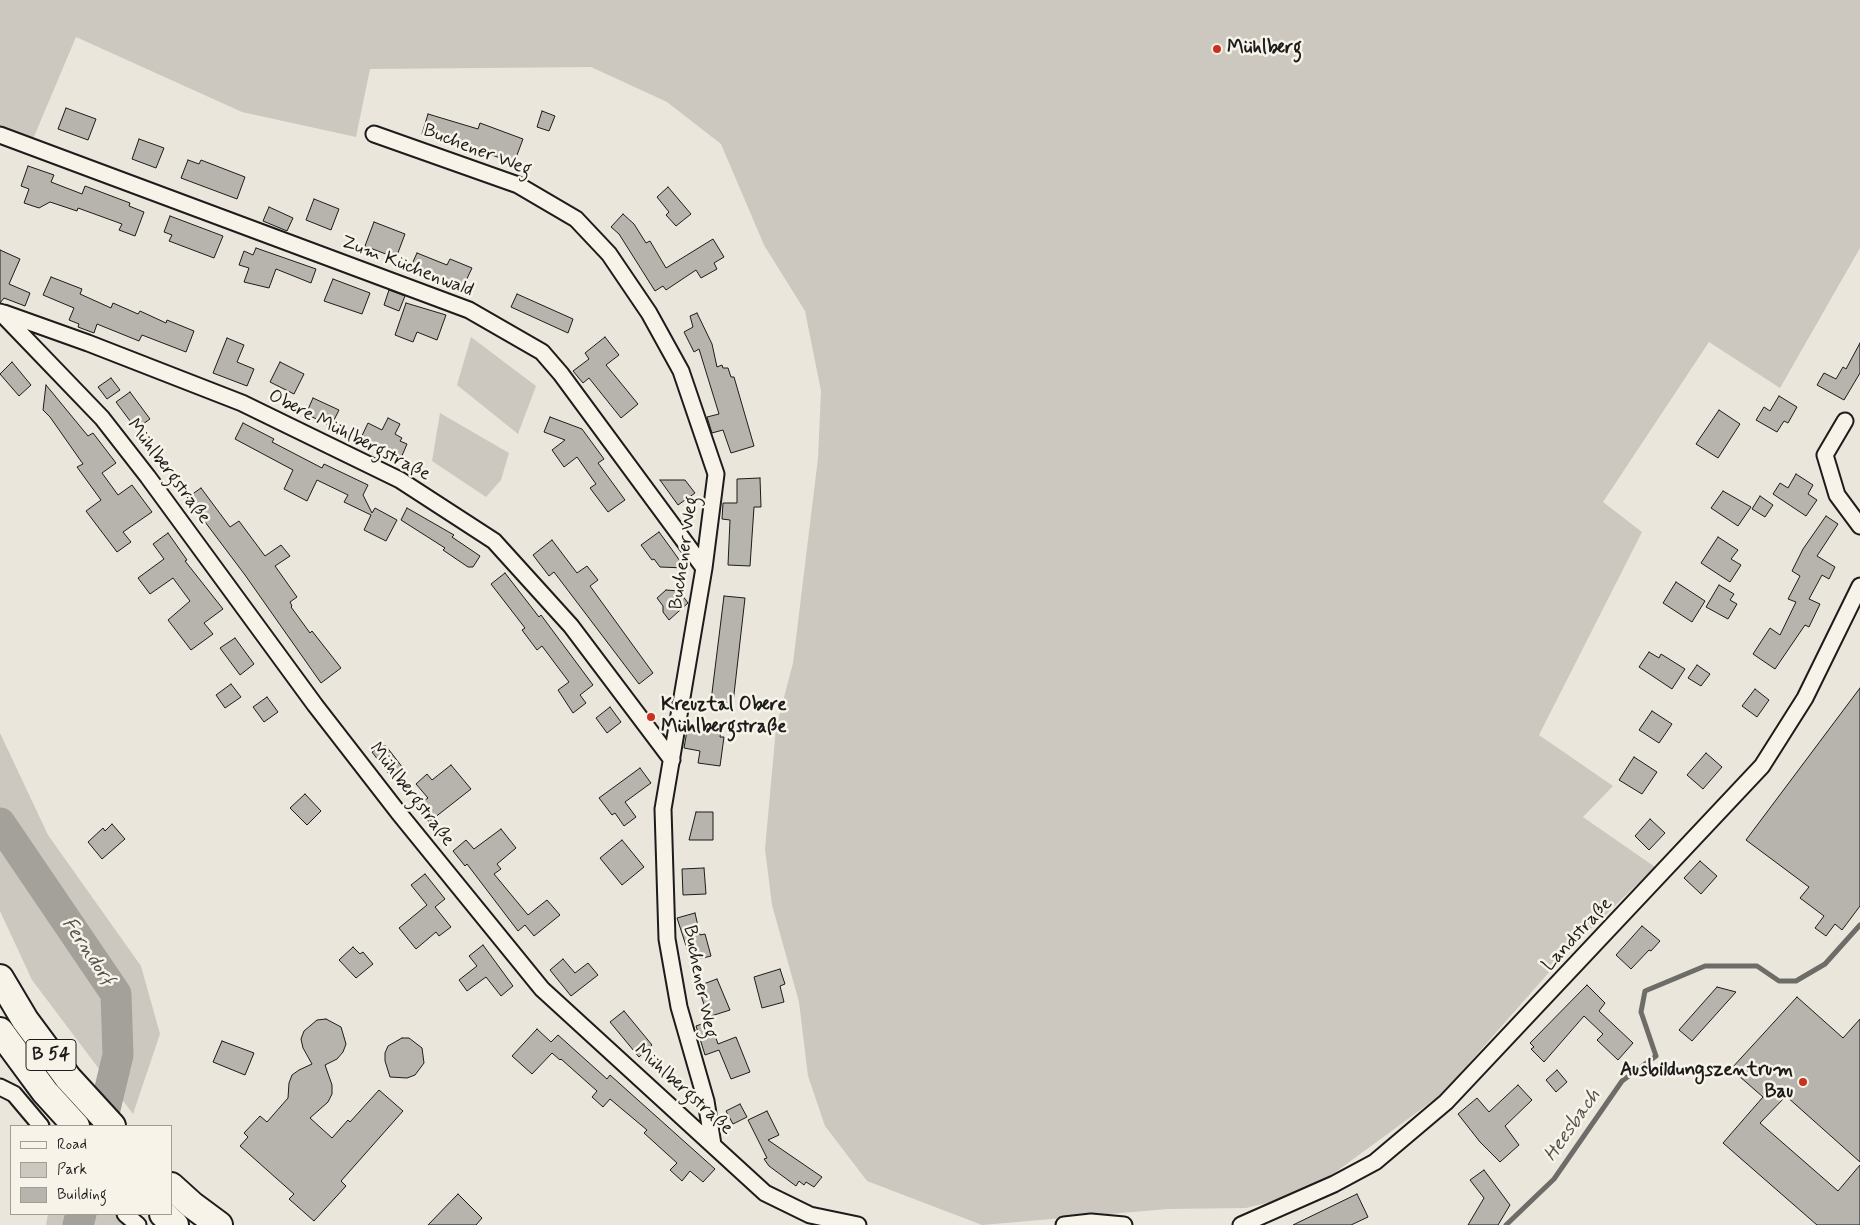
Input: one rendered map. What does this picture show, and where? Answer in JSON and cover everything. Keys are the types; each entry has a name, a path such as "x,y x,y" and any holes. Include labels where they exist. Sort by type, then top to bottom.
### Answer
{"highway":[{"name":"B 54","path":"0,978 24,1020 57,1064 111,1125"},
{"name":"B 54","path":"0,1031 45,1092 75,1125"},
{"path":"172,1187 219,1225"},
{"path":"164,1215 175,1225"}],"street":[{"name":"Buchener Weg","path":"374,134 518,185 576,219 609,254 649,313 681,371 716,474 704,568 663,809 667,938 679,1007 706,1101 713,1145"},
{"name":"Zum Küchenwald","path":"0,136 469,310 542,352 561,374 704,568"},
{"name":"Obere Mühlbergstraße","path":"0,312 88,343 242,403 400,480 494,541 571,626 672,760"},
{"name":"Mühlbergstraße","path":"0,312 102,418 148,477 315,705 398,812 542,989 765,1193 810,1215 858,1225"},
{"path":"1845,420 1826,455 1837,495 1860,526"},
{"name":"Landstraße","path":"1241,1225 1334,1184 1375,1162 1446,1102 1762,766 1805,698 1860,586"},
{"path":"0,1087 14,1094 40,1125"},
{"path":"126,1215 138,1225"},
{"path":"1064,1225 1091,1222 1124,1225"}],"green space":[{"path":"0,0 1860,0 1860,248 1780,388 1709,342 1603,502 1642,532 1539,735 1613,786 1583,817 1655,867 1566,953 1442,1094 1307,1193 1246,1208 1168,1209 982,1225 867,1181 825,1126 808,1076 799,1002 772,905 765,849 776,728 793,663 818,458 821,391 805,311 764,245 721,144 667,102 591,67 370,69 356,137 242,112 76,37 33,139 0,126"},
{"path":"471,337 536,386 518,434 457,385"},
{"path":"440,413 509,453 501,480 486,497 432,461"},
{"path":"0,733 48,835 141,966 160,1034 133,1114 32,980 0,911"},
{"path":"48,1215 117,1215 132,1225 46,1225"}],"building":[{"path":"66,108 96,119 88,140 58,129"},
{"path":"542,111 555,116 549,131 537,127"},
{"path":"428,114 478,129 480,123 523,139 514,163 478,150 477,154 462,150 463,146 422,134"},
{"path":"139,139 164,148 156,168 132,159"},
{"path":"188,160 199,164 201,160 245,177 237,199 181,178"},
{"path":"28,166 54,175 51,182 82,194 85,186 130,203 129,206 144,212 135,236 119,230 122,224 78,208 77,211 50,202 39,208 24,203 29,189 21,186"},
{"path":"668,187 691,214 676,226 666,215 669,212 657,197"},
{"path":"314,199 339,209 331,230 306,220"},
{"path":"269,207 293,218 287,231 263,221"},
{"path":"623,214 634,224 646,243 650,241 666,268 713,239 724,257 714,263 717,269 701,278 696,270 666,290 663,286 655,291 619,234 611,227"},
{"path":"170,216 223,236 214,258 169,241 172,235 164,232"},
{"path":"374,222 405,234 396,258 365,246"},
{"path":"256,248 316,269 311,283 276,269 269,288 244,282 249,268 239,265 244,251 253,255"},
{"path":"0,250 20,259 9,284 30,293 25,306 4,298 0,303"},
{"path":"417,253 447,265 450,259 472,268 463,287 412,264"},
{"path":"51,277 82,289 80,294 111,308 113,303 138,314 140,311 166,323 167,320 194,331 186,352 142,335 139,341 97,324 94,333 78,327 79,324 69,320 74,308 43,295"},
{"path":"333,279 370,293 362,314 324,301"},
{"path":"389,290 405,296 399,311 384,305"},
{"path":"517,294 573,319 568,333 511,307"},
{"path":"406,303 446,315 437,340 417,332 413,342 395,335"},
{"path":"697,313 712,344 717,367 722,365 723,368 728,368 731,377 734,377 754,446 731,453 723,430 712,433 707,417 719,414 699,349 694,352 684,332 693,327 690,316"},
{"path":"605,337 619,355 606,365 638,404 621,418 589,378 583,383 573,371 589,359 585,353"},
{"path":"227,338 244,345 237,362 254,369 247,386 213,373"},
{"path":"1860,343 1860,373 1844,400 1817,385 1824,373 1836,379 1843,367 1846,369"},
{"path":"12,362 31,385 19,396 0,374"},
{"path":"280,362 304,374 294,394 270,382"},
{"path":"111,378 120,390 107,399 98,387"},
{"path":"46,385 88,436 93,433 116,463 102,473 118,495 132,485 152,512 123,532 131,542 117,552 86,511 101,500 77,467 83,464 43,410"},
{"path":"130,392 150,419 136,429 116,402"},
{"path":"1779,396 1797,407 1788,423 1784,421 1777,432 1756,420 1764,407 1770,411"},
{"path":"313,398 339,410 331,426 306,414"},
{"path":"1719,410 1740,424 1718,458 1696,444"},
{"path":"550,417 582,429 604,459 598,463 625,500 608,512 590,488 596,484 577,457 564,467 552,450 565,440 544,432"},
{"path":"388,418 400,424 395,434 402,438 400,441 407,444 401,458 360,440 368,423 382,430"},
{"path":"243,423 274,439 272,442 322,468 324,464 368,485 363,495 372,513 375,508 397,520 386,541 364,530 371,515 344,502 348,495 317,480 307,501 284,489 293,470 235,439"},
{"path":"1796,474 1813,485 1808,494 1817,500 1806,516 1773,494 1780,483 1788,488"},
{"path":"760,478 761,507 754,507 750,566 728,565 730,520 722,519 723,503 737,503 737,479"},
{"path":"660,480 685,480 695,493 678,505"},
{"path":"201,488 230,527 239,521 265,556 281,545 290,556 275,566 297,597 290,602 291,607 310,633 312,631 341,668 321,683 245,575 187,498"},
{"path":"1723,491 1751,507 1738,526 1711,508"},
{"path":"1760,496 1773,505 1765,517 1752,509"},
{"path":"407,508 454,535 452,537 480,556 473,567 468,567 443,550 445,548 401,520"},
{"path":"1826,516 1838,524 1817,556 1835,567 1829,579 1822,575 1809,599 1820,604 1809,627 1805,625 1775,669 1753,654 1770,628 1780,635 1796,602 1788,599 1800,576 1792,571 1803,549"},
{"path":"659,532 685,568 660,567 641,545"},
{"path":"168,533 187,560 185,561 223,609 204,623 213,634 191,650 168,620 190,601 173,578 150,594 138,578 164,559 153,544"},
{"path":"1718,537 1738,550 1731,559 1741,565 1730,582 1701,563"},
{"path":"552,540 577,573 587,566 598,580 590,586 653,673 639,684 554,572 549,576 533,555"},
{"path":"505,573 539,617 541,615 593,685 580,695 586,703 573,713 558,690 569,682 542,646 537,650 522,630 525,628 491,584"},
{"path":"1676,582 1705,601 1692,622 1663,603"},
{"path":"1719,585 1734,594 1730,600 1737,604 1728,619 1706,607"},
{"path":"666,590 679,591 688,603 669,620 657,598"},
{"path":"724,596 745,598 733,703 711,701"},
{"path":"235,638 254,664 240,675 220,648"},
{"path":"1649,652 1659,658 1661,654 1685,669 1672,689 1639,667"},
{"path":"1697,665 1710,674 1701,686 1688,678"},
{"path":"231,684 241,697 225,708 216,695"},
{"path":"1860,688 1860,906 1842,930 1835,924 1826,936 1815,928 1824,916 1800,898 1809,887 1746,840"},
{"path":"1755,689 1769,700 1757,717 1742,706"},
{"path":"267,697 278,712 264,722 253,707"},
{"path":"610,707 621,722 607,733 596,718"},
{"path":"1652,711 1672,724 1659,743 1639,730"},
{"path":"688,725 721,730 720,737 724,737 720,766 698,763 700,751 684,748"},
{"path":"381,746 386,746 403,768 391,777 372,752"},
{"path":"1706,753 1722,767 1703,789 1687,775"},
{"path":"1634,757 1657,772 1642,794 1619,780"},
{"path":"451,765 471,789 429,822 416,806 428,798 416,784 427,774 432,780"},
{"path":"640,768 651,783 625,802 636,817 624,826 615,813 612,815 599,798"},
{"path":"305,794 321,811 307,825 290,808"},
{"path":"696,812 713,812 713,840 689,840"},
{"path":"1650,819 1665,833 1649,850 1635,836"},
{"path":"112,824 125,839 102,859 88,842 103,828 105,831"},
{"path":"501,829 516,848 497,864 501,869 494,874 528,915 547,900 560,915 534,936 525,925 518,931 467,864 465,866 453,851 466,840 474,849"},
{"path":"622,840 644,867 622,885 600,858"},
{"path":"1700,861 1717,876 1701,894 1684,878"},
{"path":"704,868 706,894 683,895 682,869"},
{"path":"425,874 445,899 435,907 451,927 439,936 436,932 416,949 399,928 427,905 411,885"},
{"path":"695,913 700,935 705,934 711,956 691,961 677,918"},
{"path":"1642,926 1660,941 1631,969 1616,955"},
{"path":"483,945 513,986 501,996 486,977 467,991 459,980 477,966 469,956"},
{"path":"353,947 360,954 363,952 373,964 356,978 339,960"},
{"path":"563,959 575,973 588,963 598,975 571,996 550,970"},
{"path":"780,969 785,984 780,986 784,1002 762,1008 754,977"},
{"path":"717,979 730,1010 708,1017 698,986"},
{"path":"1587,985 1605,1003 1599,1011 1633,1043 1618,1060 1597,1040 1603,1034 1584,1016 1544,1062 1531,1049 1534,1047 1530,1043"},
{"path":"1717,987 1736,992 1692,1041 1679,1030"},
{"name":"Ausbildungszentrum Bau","path":"1797,997 1843,1038 1860,1019 1860,1162 1786,1096 1760,1123 1838,1191 1860,1165 1860,1225 1817,1225 1723,1143 1763,1097 1731,1069"},
{"path":"624,1011 652,1045 639,1057 610,1022"},
{"path":"326,1019 341,1027 346,1044 343,1052 337,1059 325,1065 332,1085 332,1094 328,1102 310,1118 332,1138 348,1120 350,1122 379,1090 403,1111 341,1181 346,1186 314,1221 289,1199 294,1194 240,1146 248,1137 244,1133 260,1116 267,1122 288,1098 289,1083 292,1075 312,1064 303,1048 301,1039 304,1031 317,1020"},
{"path":"710,1021 718,1044 736,1037 750,1072 731,1079 719,1050 705,1055 696,1026"},
{"path":"537,1029 551,1042 558,1035 607,1079 610,1075 715,1169 703,1182 690,1171 682,1181 670,1170 677,1163 644,1133 647,1130 610,1099 603,1107 592,1097 597,1091 552,1053 532,1074 512,1056"},
{"path":"402,1038 409,1038 422,1048 424,1063 415,1075 407,1078 390,1077 385,1061 385,1053 388,1046"},
{"path":"222,1041 254,1053 245,1075 213,1062"},
{"path":"1557,1070 1567,1082 1556,1092 1546,1080"},
{"path":"1518,1085 1532,1100 1505,1126 1519,1145 1500,1162 1480,1142 1458,1114 1477,1098 1489,1112"},
{"path":"740,1104 747,1117 733,1124 726,1111"},
{"path":"767,1111 779,1135 768,1140 822,1177 814,1187 806,1182 804,1185 799,1181 796,1186 769,1166 764,1159 767,1158 748,1120"},
{"path":"1484,1170 1510,1205 1498,1225 1468,1225 1484,1198 1470,1180"},
{"path":"458,1194 482,1218 476,1225 428,1225"},
{"path":"1357,1194 1368,1217 1351,1225 1293,1225"}],"waterway":[{"name":"Ferndorf","path":"0,823 116,994 118,1055 101,1125"},
{"name":"Heesbach","path":"1506,1225 1554,1179 1622,1081 1656,1056 1641,1012 1645,991 1705,966 1757,966 1779,981 1796,981 1825,964 1860,925"},
{"name":"Ferndorf","path":"78,1225 81,1215"}],"place":[{"name":"Mühlberg","path":"1217,49"},
{"name":"Kreuztal Obere Mühlbergstraße","path":"651,717"},
{"name":"Ausbildungszentrum Bau","path":"1803,1082"}]}
